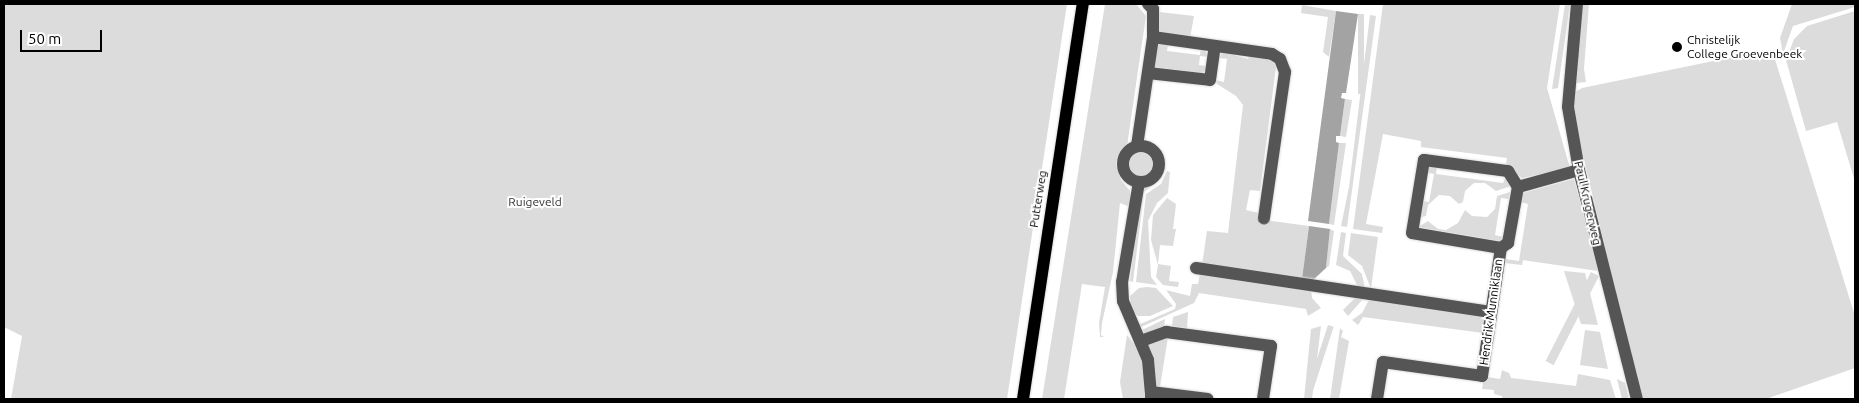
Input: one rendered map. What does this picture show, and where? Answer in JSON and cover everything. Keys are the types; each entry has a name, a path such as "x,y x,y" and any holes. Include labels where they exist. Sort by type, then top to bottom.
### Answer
{"main road":[{"name":"Putterweg","path":"1023,399 1083,4"}],"street":[{"path":"1136,146 1153,37 1153,9 1148,4"},
{"name":"Paul Krugerweg","path":"1577,4 1568,106 1579,170 1637,399"},
{"path":"1153,37 1272,54 1280,59 1285,72 1264,218"},
{"path":"1148,73 1210,80 1215,46"},
{"path":"1136,146 1149,147 1158,159 1157,172 1152,178 1139,182 1128,176 1122,164 1128,150 1136,146"},
{"name":"Hendrik Munniklaan","path":"1424,160 1508,171 1518,187 1508,243 1501,248 1412,233 1424,160"},
{"path":"1518,187 1579,170"},
{"path":"1139,182 1122,282 1127,316 1141,341 1148,360 1151,396 1208,399"},
{"name":"Hendrik Munniklaan","path":"1378,399 1382,362 1482,376 1501,248"},
{"path":"1196,268 1491,312"},
{"path":"1141,341 1166,332 1271,346 1264,399"}],"green space":[{"name":"Ruigeveld","path":"4,4 1067,4 1007,399 11,399 22,336 4,327"},
{"path":"1105,4 1136,4 1146,16 1127,146 1118,155 1116,164 1121,180 1130,191 1130,207 1120,203 1113,272 1102,323 1101,335 1104,337 1100,337 1099,323 1105,287 1082,284 1064,399 1042,399"},
{"path":"1383,4 1560,4 1547,88 1570,168 1522,178 1506,165 1507,158 1421,147 1421,141 1383,134 1366,224 1383,227 1382,233 1353,229"},
{"path":"1565,4 1570,4 1558,88 1552,89"},
{"path":"1583,4 1589,4 1584,69 1586,82 1576,83 1574,79"},
{"path":"1792,4 1855,4 1855,7 1793,26 1783,54 1780,38"},
{"path":"1302,5 1336,11 1329,57 1323,52 1328,17 1301,13"},
{"path":"1855,11 1855,182 1837,122 1806,131 1786,60 1794,39 1807,26"},
{"path":"1159,12 1194,16 1190,38 1160,33 1157,28"},
{"path":"1358,14 1364,14 1364,94 1358,94"},
{"path":"1370,15 1376,16 1347,227 1341,226 1349,187"},
{"path":"1158,43 1168,44 1167,51 1200,55 1201,47 1205,50 1208,57 1200,56 1199,65 1207,66 1206,70 1202,73 1154,67"},
{"path":"1767,50 1773,53 1855,316 1855,368 1766,399 1641,399 1577,130 1572,94 1582,88"},
{"path":"1223,52 1248,59 1250,54 1272,60 1276,67 1260,191 1250,190 1246,210 1259,213 1258,219 1309,226 1302,279 1202,265 1207,231 1228,233 1243,105 1236,96 1217,84 1216,80 1224,82 1227,59 1219,58"},
{"path":"1345,99 1352,100 1346,137 1340,136"},
{"path":"1339,143 1346,143 1334,225 1329,224"},
{"path":"1141,152 1149,156 1153,164 1149,172 1141,176 1133,172 1129,164 1133,156"},
{"path":"1437,166 1436,174 1503,183 1506,176 1511,186 1496,191 1485,183 1474,183 1465,191 1463,202 1459,204 1450,196 1439,195 1428,205 1426,216 1418,218 1422,201 1429,202 1434,174 1424,172 1428,167"},
{"path":"1167,171 1170,172 1168,193 1157,203 1148,221 1151,277 1157,285 1136,282 1146,194 1161,184"},
{"path":"1160,172 1163,172 1161,179 1144,192 1133,282 1130,281 1141,189"},
{"path":"1574,179 1598,271 1523,260 1522,265 1504,263 1505,259 1519,261 1528,204 1520,202 1523,193"},
{"path":"1510,192 1509,199 1501,198 1495,235 1504,237 1500,241 1418,227 1428,221 1438,229 1446,230 1458,223 1465,210 1472,216 1487,217 1495,209 1497,196"},
{"path":"1167,198 1176,204 1173,229 1176,229 1173,246 1160,245 1158,264 1171,266 1169,281 1179,282 1178,287 1163,285 1156,277 1158,265 1151,240 1153,215"},
{"path":"1330,229 1334,231 1329,266 1326,268"},
{"path":"1341,232 1346,233 1343,256 1362,274 1365,289 1358,287 1350,271 1336,265"},
{"path":"1351,233 1378,237 1371,289 1362,266 1348,255"},
{"path":"1564,271 1585,273 1598,325 1581,324"},
{"path":"1591,272 1599,276 1554,365 1546,361"},
{"path":"1200,273 1311,289 1312,298 1321,308 1308,316 1306,309 1199,293 1194,303 1139,328 1138,325 1175,309 1176,304 1166,290 1190,296 1192,284 1198,284"},
{"path":"1139,288 1156,288 1173,306 1150,316 1138,316 1131,309 1130,296"},
{"path":"1357,296 1364,298 1348,316 1343,310"},
{"path":"1370,298 1486,316 1483,333 1363,317 1358,325 1352,320 1362,313"},
{"path":"1188,312 1187,328 1172,326 1173,317"},
{"path":"1165,319 1164,327 1147,335 1142,330"},
{"path":"1328,325 1334,327 1311,398 1305,396"},
{"path":"1321,326 1312,399 1304,399 1311,329"},
{"path":"1491,327 1488,377 1500,379 1502,370 1509,373 1511,378 1576,386 1578,374 1610,380 1616,399 1502,399 1502,396 1494,394 1494,390 1482,389"},
{"path":"1340,328 1343,331 1341,337 1349,341 1339,399 1330,399"},
{"path":"1585,330 1600,332 1608,369 1580,365"},
{"path":"1127,335 1143,355 1145,399 1123,399 1120,382"},
{"path":"1168,337 1160,387 1154,386 1147,344"},
{"path":"1617,379 1625,383 1629,399 1622,399"}],"shaded area":[{"path":"1336,11 1358,14 1346,93 1342,93 1341,98 1345,99 1340,136 1336,136 1336,142 1339,143 1329,224 1308,221"},
{"path":"1309,226 1330,229 1326,268 1313,280 1302,279"}],"place":[{"name":"Christelijk College Groevenbeek","path":"1677,47"}]}
